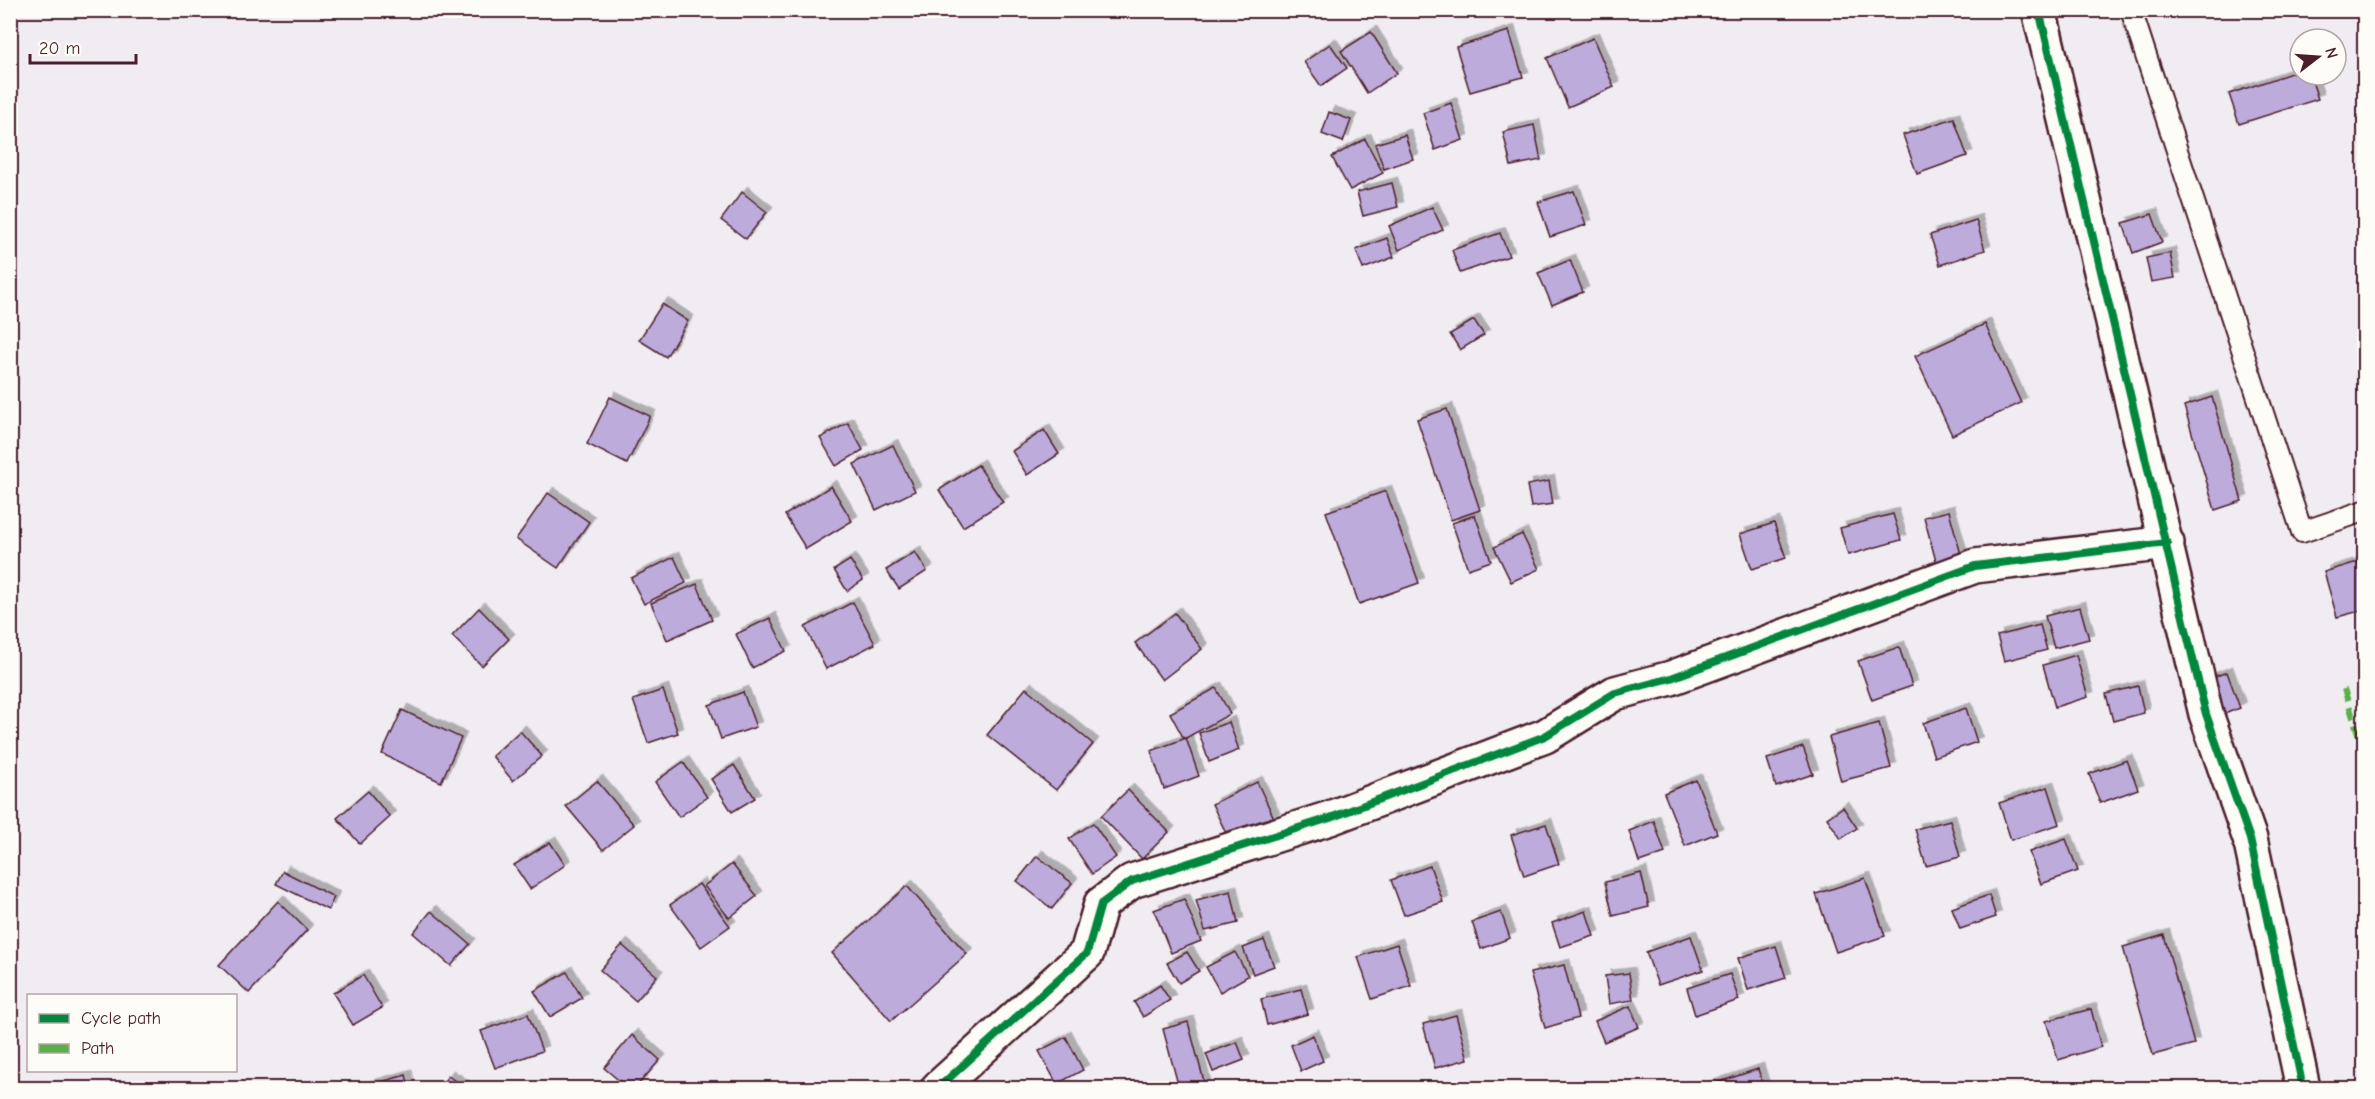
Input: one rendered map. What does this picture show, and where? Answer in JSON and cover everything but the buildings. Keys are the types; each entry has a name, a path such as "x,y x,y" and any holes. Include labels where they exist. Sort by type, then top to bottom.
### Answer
{"street":[{"path":"2039,10 2206,714 2250,839 2303,1089"},
{"path":"938,1089 1087,954 1101,904 1132,882 1330,818 1545,736 1615,693 1671,678 1975,566 2167,543"}],"lane":[{"path":"2131,10 2302,532 2364,511"}],"marked path":[{"path":"2344,689 2364,752"}],"cycle path":[{"path":"2039,10 2206,714 2250,839 2303,1088"},
{"path":"938,1088 1087,953 1101,904 1132,881 1330,818 1545,736 1615,693 1671,678 1975,566 2167,543"}]}
